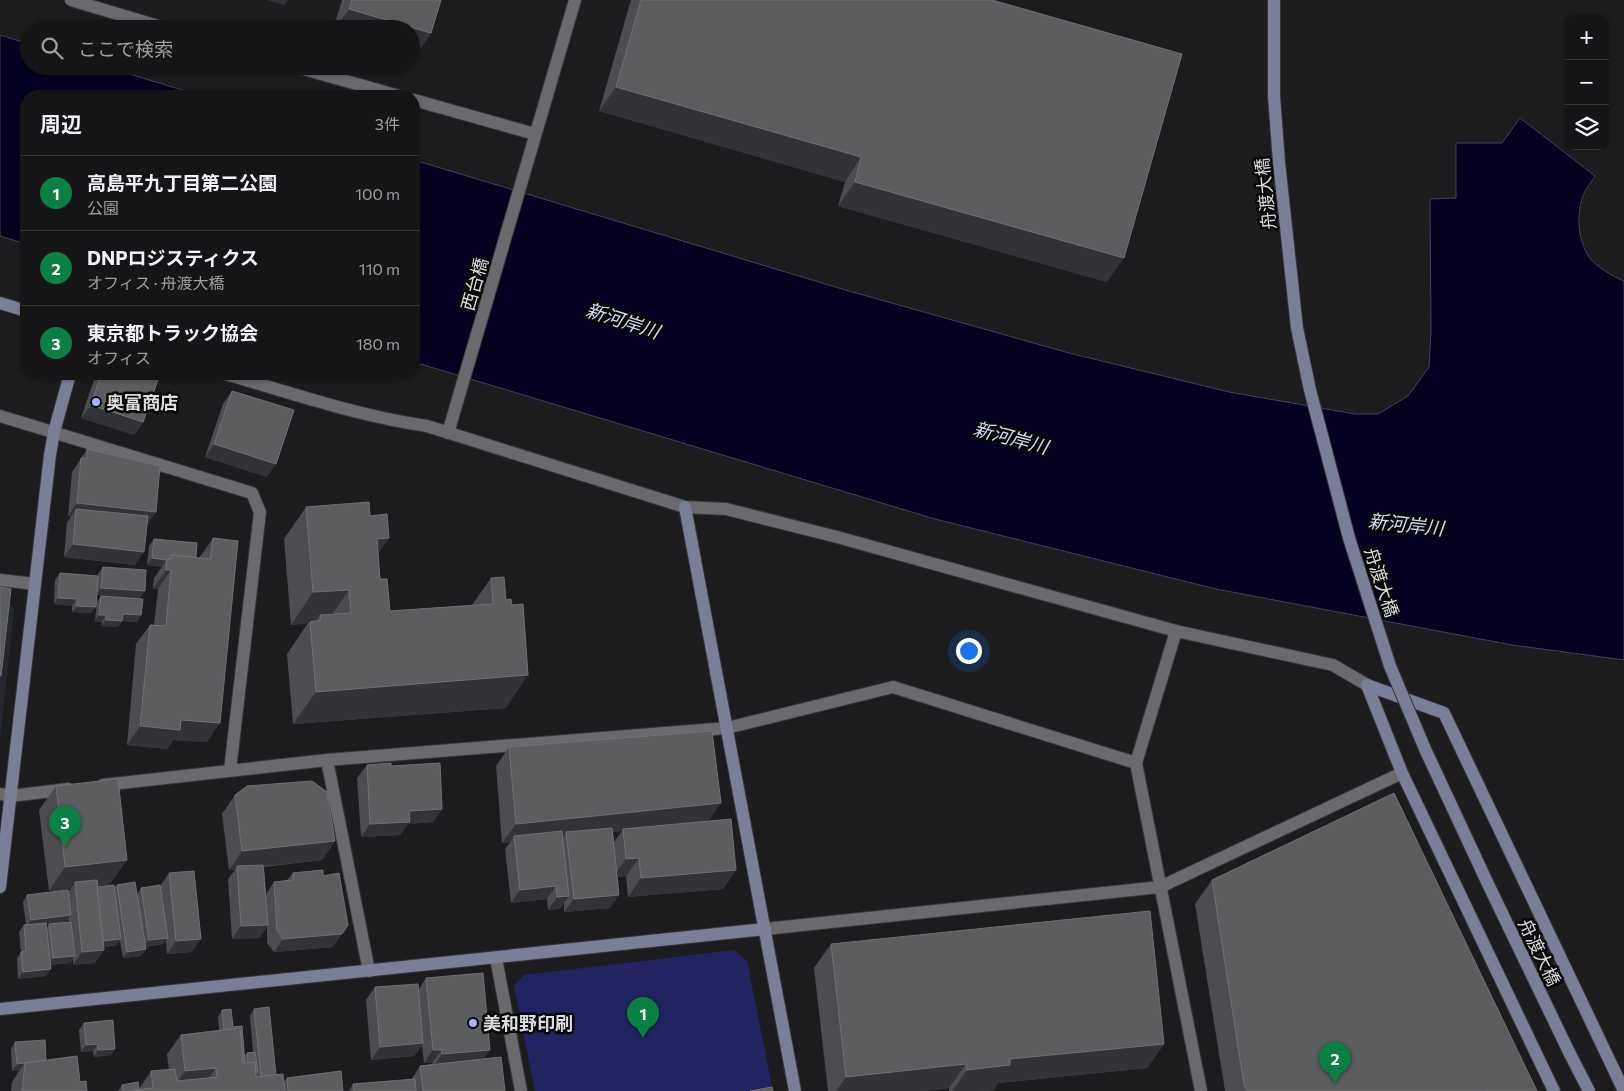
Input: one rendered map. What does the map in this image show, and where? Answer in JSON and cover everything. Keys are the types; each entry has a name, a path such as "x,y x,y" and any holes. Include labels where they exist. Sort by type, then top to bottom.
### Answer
{"main road":[{"name":"舟渡大橋","path":"1274,0 1274,105 1297,328 1310,390 1349,538 1390,666 1425,749 1488,884 1589,1091"},
{"path":"0,303 20,309"},
{"path":"0,887 5,795 35,584 54,432 68,380"},
{"path":"685,507 795,1091"},
{"path":"1367,685 1402,773 1554,1091"},
{"path":"1367,685 1444,713 1624,1091"},
{"path":"0,1010 765,929"}],"street":[{"path":"71,0 138,20"},
{"name":"西台橋","path":"448,433 574,0"},
{"path":"325,75 379,90"},
{"path":"420,102 534,140"},
{"path":"246,380 315,401 390,420 427,426 685,507 726,509 828,535 1176,631 1333,665 1367,685"},
{"path":"0,416 252,493 260,512 230,770"},
{"path":"0,580 35,584"},
{"path":"1176,631 1136,763 1201,1091"},
{"path":"5,795 327,760 727,728 893,687 1136,763"},
{"path":"327,760 369,971"},
{"path":"765,929 1160,886 1402,773"},
{"path":"496,958 521,1091"}],"shaded area":[{"path":"0,592 3,593 14,609 0,741"},
{"path":"734,950 747,961 773,1091 535,1091 514,986 524,975"}],"water":[{"path":"0,35 20,41 20,75 133,75 182,90 20,90 20,242 0,236"},
{"name":"新河岸川","path":"1520,118 1595,176 1585,191 1579,211 1582,243 1595,264 1624,281 1624,660 1512,645 1216,589 935,519 420,364 420,162 842,289 1069,353 1229,392 1355,414 1378,414 1408,396 1429,367 1431,331 1430,199 1456,198 1456,143 1502,143"}],"building":[{"path":"352,0 441,0 431,33 420,30 420,20 387,20 349,9"},
{"path":"641,0 992,0 1182,54 1124,258 855,182 861,157 616,87"},
{"path":"99,380 158,380 143,422 91,405"},
{"path":"232,391 294,410 276,464 214,444"},
{"path":"87,449 160,466 156,512 77,503 81,458 87,458"},
{"path":"369,502 370,516 387,514 389,538 377,539 380,579 387,579 390,611 493,604 491,578 504,577 506,600 511,599 512,605 523,604 528,675 316,692 310,622 321,620 320,615 351,613 349,590 313,592 306,507"},
{"path":"76,509 148,516 144,552 73,544"},
{"path":"213,538 238,541 220,723 181,720 180,730 140,726 150,625 166,626 171,570 166,570 167,559 172,559 172,555 210,559"},
{"path":"154,539 197,543 196,557 172,555 170,559 166,560 152,558"},
{"path":"103,567 146,570 145,591 101,588"},
{"path":"60,573 98,576 96,607 77,606 77,599 58,598"},
{"path":"0,587 11,589 1,676 0,676"},
{"path":"101,596 143,599 141,615 123,614 122,621 106,620 106,615 99,615"},
{"path":"712,731 721,803 516,824 509,747"},
{"path":"391,763 391,766 440,763 442,809 409,811 410,822 370,824 367,765"},
{"path":"118,779 127,860 65,867 56,786"},
{"path":"312,781 327,792 335,841 242,851 235,795 247,786"},
{"path":"1394,793 1537,1091 1247,1091 1244,1085 1212,880"},
{"path":"731,819 736,870 641,878 639,858 626,859 623,829"},
{"path":"612,828 619,895 574,899 566,832"},
{"path":"562,831 569,896 557,897 556,886 520,890 514,836"},
{"path":"263,865 268,925 241,926 237,866"},
{"path":"323,870 323,876 339,873 348,925 342,934 283,939 277,930 274,882 293,880 293,873"},
{"path":"194,871 201,939 176,941 169,873"},
{"path":"97,880 104,950 82,952 75,882"},
{"path":"135,882 146,949 127,952 117,885"},
{"path":"114,885 121,939 103,941 97,887"},
{"path":"160,885 168,938 149,940 141,888"},
{"path":"68,890 71,915 31,920 27,895"},
{"path":"1150,911 1164,1044 1010,1059 1010,1065 967,1070 966,1064 846,1077 831,944"},
{"path":"71,922 75,956 53,958 49,924"},
{"path":"46,923 51,969 23,972 21,952 26,951 24,925"},
{"path":"483,973 490,1050 442,1054 442,1050 433,1050 426,978"},
{"path":"418,984 423,1043 380,1047 375,987"},
{"path":"269,1007 276,1075 261,1076 254,1009"},
{"path":"231,1009 233,1027 242,1026 245,1063 243,1063 240,1028 224,1030 222,1010"},
{"path":"113,1020 115,1049 98,1050 98,1044 86,1045 84,1023"},
{"path":"240,1028 243,1063 255,1062 256,1077 283,1074 285,1091 134,1090 153,1088 151,1071 175,1069 177,1081 217,1077 216,1068 185,1071 181,1035"},
{"path":"45,1040 46,1060 17,1064 15,1042"},
{"path":"255,1052 258,1072 256,1072 255,1062 248,1063 247,1053"},
{"path":"77,1056 80,1082 86,1081 87,1091 22,1091 25,1063"},
{"path":"501,1057 505,1091 423,1091 420,1066"},
{"path":"341,1071 343,1091 288,1091 287,1078"},
{"path":"415,1079 416,1091 354,1091 353,1084"},
{"path":"138,1082 139,1089 123,1091 122,1085"},
{"path":"772,1087 773,1091 750,1091"}],"place":[{"name":"奥富商店","path":"96,402"},
{"name":"東京都トラック協会","path":"65,847"},
{"name":"美和野印刷","path":"473,1023"},
{"name":"高島平九丁目第二公園","path":"643,1038"},
{"name":"DNPロジスティクス","path":"1335,1083"}]}
